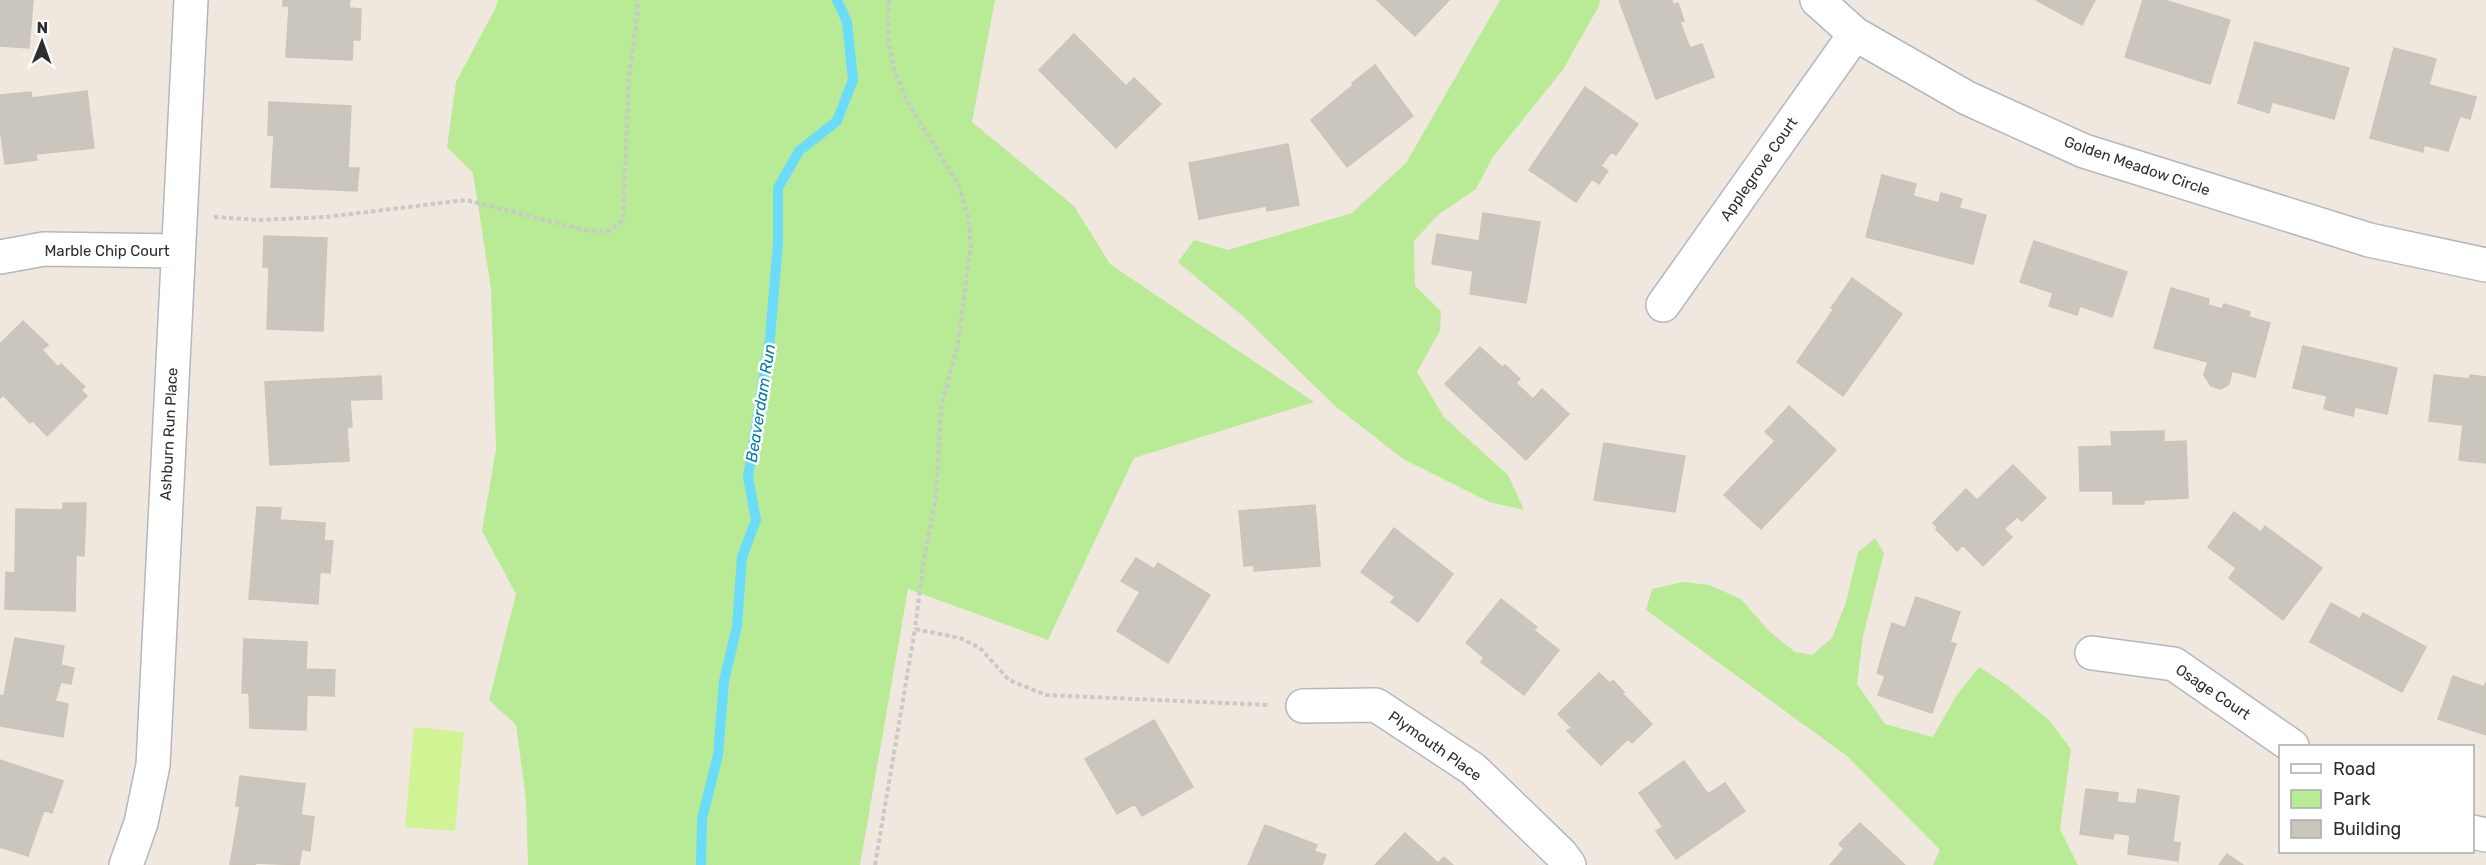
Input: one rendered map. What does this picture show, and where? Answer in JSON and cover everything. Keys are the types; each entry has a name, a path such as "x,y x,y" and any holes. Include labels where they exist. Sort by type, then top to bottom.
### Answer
{"street":[{"name":"Ashburn Run Place","path":"126,865 141,823 153,765 191,0"},
{"name":"Golden Meadow Circle","path":"1818,0 1855,34 1967,98 2084,152 2369,240 2486,265"},
{"name":"Applegrove Court","path":"1663,304 1855,34"},
{"name":"Marble Chip Court","path":"0,257 44,249 178,251"},
{"name":"Osage Court","path":"2092,653 2174,664 2289,745"},
{"name":"Plymouth Place","path":"1303,706 1376,705 1473,770 1562,854 1569,865"}],"path":[{"path":"180,215 258,220 326,217 466,200 588,231 609,231 623,220 629,77 638,10 637,0"},
{"path":"875,865 915,628 922,565 936,496 941,407 957,348 971,245 968,217 959,186 907,101 894,69 888,39 890,0"},
{"path":"915,628 960,638 980,648 1008,680 1046,695 1303,706"}],"green space":[{"path":"498,0 995,0 972,122 1074,206 1110,264 1314,402 1134,458 1048,640 908,589 860,865 528,865 526,799 516,725 489,700 516,594 482,531 496,449 491,289 473,173 447,147 456,82"},
{"path":"1500,0 1600,0 1599,6 1562,71 1493,157 1476,189 1438,215 1414,241 1415,286 1441,311 1440,331 1417,372 1444,417 1508,475 1524,510 1489,502 1403,459 1335,406 1244,317 1178,262 1194,240 1228,250 1352,213 1406,163"},
{"path":"1875,538 1884,553 1863,636 1857,684 1885,724 1933,737 1956,696 1979,667 2008,686 2049,720 2071,749 2060,829 2078,865 1933,865 1940,850 1847,756 1646,610 1652,589 1683,582 1709,585 1741,599 1769,631 1795,652 1812,655 1832,638 1846,602 1858,552"},
{"path":"414,727 464,732 455,831 405,827"}],"building":[{"path":"0,0 33,0 29,48 0,46"},
{"path":"283,0 350,0 349,8 361,9 360,40 353,40 352,60 286,57 289,6 283,6"},
{"path":"1377,0 1449,0 1415,36"},
{"path":"1619,0 1672,0 1673,5 1678,3 1684,21 1680,22 1690,48 1702,44 1714,77 1656,99"},
{"path":"2036,0 2095,0 2082,25"},
{"path":"2143,0 2164,0 2230,20 2210,84 2125,57"},
{"path":"1074,34 1126,86 1134,78 1161,104 1116,148 1039,70"},
{"path":"2255,42 2349,68 2334,119 2272,102 2269,113 2238,103"},
{"path":"2394,48 2436,59 2429,85 2476,97 2470,119 2460,116 2448,151 2424,145 2423,152 2370,138"},
{"path":"1375,65 1413,116 1347,167 1311,120"},
{"path":"1585,87 1638,124 1616,155 1611,152 1601,166 1608,171 1599,184 1592,179 1576,202 1529,170"},
{"path":"87,91 94,148 36,154 37,160 5,164 0,127 0,95 31,92 32,98"},
{"path":"269,102 351,106 348,168 359,168 357,191 271,187 274,135 268,135"},
{"path":"1288,144 1299,205 1267,211 1266,206 1199,219 1189,163"},
{"path":"1882,175 1916,184 1913,196 1939,203 1941,193 1962,199 1959,208 1986,215 1973,264 1866,237"},
{"path":"1483,213 1540,222 1526,303 1470,294 1473,271 1432,264 1437,234 1479,241"},
{"path":"264,236 327,238 323,331 267,329 269,267 263,267"},
{"path":"2034,241 2127,272 2112,317 2080,306 2077,315 2049,306 2053,293 2020,282"},
{"path":"1852,278 1902,314 1843,396 1797,362 1834,309 1831,308"},
{"path":"2171,288 2209,299 2208,305 2222,309 2224,304 2250,312 2249,317 2270,323 2255,377 2232,371 2229,384 2221,389 2211,386 2204,375 2208,362 2154,348"},
{"path":"23,321 48,345 42,350 58,367 61,364 85,387 81,390 87,396 47,436 32,420 30,423 3,395 0,398 0,344"},
{"path":"2303,346 2397,368 2387,414 2355,407 2353,416 2324,409 2327,396 2293,388"},
{"path":"1480,347 1502,367 1505,365 1520,379 1516,383 1533,399 1542,389 1569,414 1526,460 1445,384"},
{"path":"2434,375 2469,379 2470,375 2486,377 2486,463 2459,460 2463,425 2429,421"},
{"path":"381,376 382,399 350,400 352,427 347,427 349,461 270,465 265,382"},
{"path":"1789,406 1836,450 1761,529 1724,495 1775,441 1765,432"},
{"path":"2164,431 2164,442 2186,441 2188,498 2144,500 2144,504 2113,504 2113,491 2080,491 2079,447 2112,446 2111,432"},
{"path":"1604,443 1685,456 1675,512 1594,500"},
{"path":"2013,465 2046,498 2022,521 2017,517 2004,529 2012,537 1983,566 1963,545 1957,551 1933,523 1966,489 1977,500"},
{"path":"63,503 86,503 84,556 76,555 75,611 5,609 6,572 15,573 16,509 63,510"},
{"path":"1315,505 1320,566 1254,571 1254,565 1244,566 1239,511"},
{"path":"257,507 281,508 280,520 325,523 324,541 333,541 330,573 320,572 318,604 249,599"},
{"path":"2234,512 2261,532 2265,526 2322,568 2283,620 2229,578 2236,568 2208,547"},
{"path":"1394,528 1453,574 1418,622 1391,602 1395,597 1361,572"},
{"path":"1136,558 1154,569 1158,563 1210,595 1168,663 1117,631 1140,592 1121,581"},
{"path":"1916,597 1960,612 1950,642 1956,644 1932,713 1878,695 1885,676 1877,673 1892,623 1905,628"},
{"path":"1501,599 1537,627 1534,630 1559,650 1524,695 1481,662 1484,658 1466,643"},
{"path":"2331,603 2360,619 2363,613 2426,647 2402,692 2310,642"},
{"path":"15,638 64,646 61,665 74,668 71,684 61,682 55,701 68,704 63,737 0,726 0,695 4,696"},
{"path":"244,639 307,642 306,669 335,670 334,696 307,695 306,730 250,728 249,693 242,693"},
{"path":"1599,673 1610,683 1613,680 1624,692 1622,693 1652,724 1632,743 1628,739 1601,765 1567,731 1572,728 1558,714"},
{"path":"2453,676 2484,687 2486,682 2486,735 2438,719"},
{"path":"1154,720 1193,787 1142,816 1135,804 1117,814 1085,759"},
{"path":"0,760 63,781 52,813 44,810 28,856 0,847"},
{"path":"1684,761 1708,794 1725,783 1745,811 1676,859 1656,831 1663,827 1639,793"},
{"path":"240,776 305,784 301,815 314,817 310,851 302,849 299,865 256,863 255,865 230,865 240,806 236,806"},
{"path":"2086,789 2118,793 2117,802 2136,804 2138,789 2179,796 2173,842 2180,843 2178,861 2128,854 2130,835 2114,833 2113,839 2080,834"},
{"path":"1860,823 1905,865 1830,865 1844,849 1839,844"},
{"path":"1265,825 1317,845 1314,851 1326,855 1322,865 1248,865"},
{"path":"1405,833 1438,863 1444,857 1453,865 1375,865"},
{"path":"2227,854 2243,865 2219,865"}],"waterway":[{"name":"Beaverdam Run","path":"701,865 702,819 718,755 724,681 737,626 742,557 756,520 748,477 770,338 778,243 778,188 799,151 837,121 853,80 847,22 837,0"}]}
